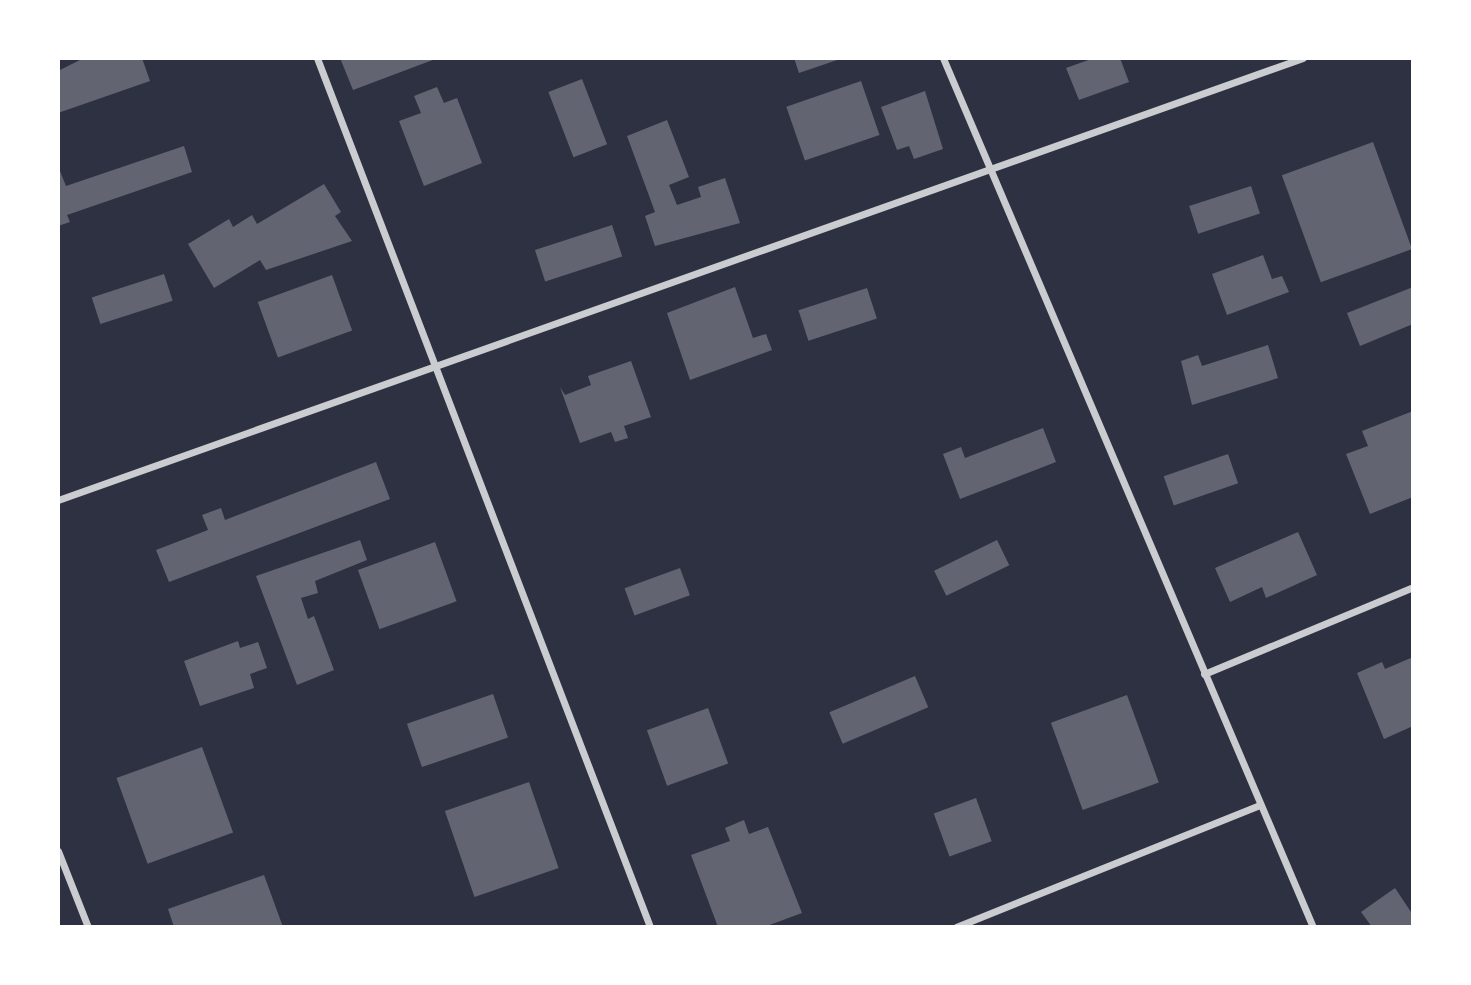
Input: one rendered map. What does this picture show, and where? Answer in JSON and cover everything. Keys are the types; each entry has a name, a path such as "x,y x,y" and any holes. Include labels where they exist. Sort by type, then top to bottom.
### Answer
{"street":[{"path":"317,58 650,927"},
{"path":"943,58 1313,927"},
{"path":"58,500 991,172 1303,58"},
{"path":"1204,674 1413,587"},
{"path":"956,927 1261,805"},
{"path":"58,851 88,927"}],"building":[{"path":"84,58 142,58 150,81 58,113 58,71"},
{"path":"340,58 438,58 353,90"},
{"path":"794,58 843,58 799,73"},
{"path":"1094,58 1120,58 1129,82 1079,100 1066,68"},
{"path":"582,79 607,144 573,157 548,92"},
{"path":"861,81 880,135 805,161 786,107"},
{"path":"437,87 444,103 457,98 482,163 424,186 399,121 421,113 414,96"},
{"path":"925,91 943,149 914,159 909,146 897,150 881,107"},
{"path":"667,120 689,177 669,185 677,205 701,197 698,187 725,178 740,223 655,246 645,216 655,212 627,136"},
{"path":"1373,142 1412,249 1321,282 1282,175"},
{"path":"184,146 192,172 67,215 70,222 58,226 58,166 66,186"},
{"path":"324,184 341,212 335,216 352,241 266,270 260,260 214,288 188,244 229,219 233,227 252,215 257,224"},
{"path":"1251,186 1260,214 1198,234 1189,206"},
{"path":"612,225 622,256 545,281 535,250"},
{"path":"1263,255 1272,279 1282,276 1289,292 1227,315 1212,274"},
{"path":"164,274 173,301 100,324 92,297"},
{"path":"332,275 352,330 278,357 258,302"},
{"path":"735,287 753,338 766,334 772,350 690,380 667,313"},
{"path":"1413,287 1413,324 1360,346 1347,313"},
{"path":"867,288 877,318 808,341 799,310"},
{"path":"1268,345 1278,378 1192,405 1181,361 1198,355 1202,366"},
{"path":"631,361 651,417 624,426 628,438 615,442 611,432 580,443 560,387 565,395 591,385 588,376"},
{"path":"1413,411 1413,497 1370,514 1346,454 1368,446 1362,431"},
{"path":"1043,428 1056,462 960,499 943,454 961,447 965,458"},
{"path":"1228,454 1238,483 1174,505 1164,476"},
{"path":"376,462 390,499 169,582 156,550 208,530 202,515 221,508 225,520"},
{"path":"1298,532 1317,575 1266,598 1262,587 1230,602 1215,568"},
{"path":"360,540 367,560 315,581 318,593 301,598 308,619 314,616 334,670 297,685 256,576"},
{"path":"997,540 1009,565 946,596 934,571"},
{"path":"435,542 457,601 379,629 358,570"},
{"path":"680,568 690,595 634,615 625,588"},
{"path":"238,641 240,648 258,642 267,668 250,674 254,688 200,706 184,661"},
{"path":"1413,657 1413,726 1384,739 1357,673 1382,662 1385,669"},
{"path":"915,676 928,707 843,744 829,712"},
{"path":"493,694 508,737 422,767 407,724"},
{"path":"1127,695 1159,782 1083,810 1051,723"},
{"path":"708,708 728,763 667,786 647,730"},
{"path":"202,747 233,833 148,864 116,778"},
{"path":"529,782 559,868 474,897 445,811"},
{"path":"976,798 992,841 949,857 934,813"},
{"path":"744,820 749,834 768,827 802,913 764,927 718,927 691,855 730,841 725,828"},
{"path":"264,875 283,927 174,927 168,909"},
{"path":"1395,888 1413,915 1413,927 1372,927 1361,912"}]}
